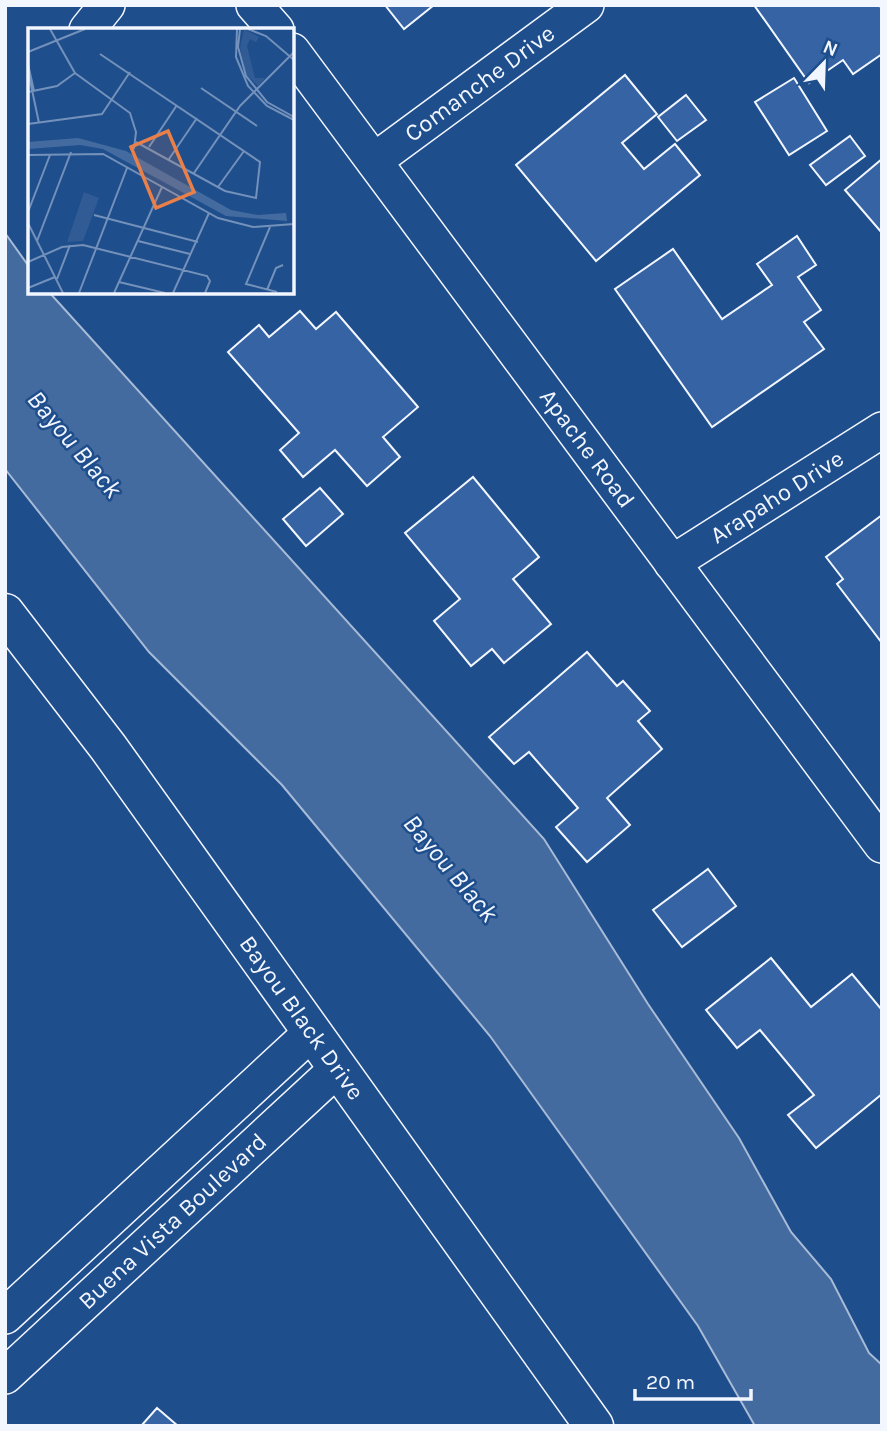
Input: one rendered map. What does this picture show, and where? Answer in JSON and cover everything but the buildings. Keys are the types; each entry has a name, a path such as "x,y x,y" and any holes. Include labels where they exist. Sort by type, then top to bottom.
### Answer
{"main road":[{"name":"Bayou Black Drive","path":"5,613 108,747 594,1426"}],"street":[{"path":"89,28 107,5"},
{"path":"254,5 274,28"},
{"name":"Comanche Drive","path":"374,161 586,5"},
{"name":"Apache Road","path":"294,54 882,845"},
{"name":"Arapaho Drive","path":"672,563 882,430"},
{"name":"Buena Vista Boulevard","path":"5,1316 312,1032"},
{"name":"Buena Vista Boulevard","path":"5,1376 338,1068"}],"water":[{"name":"Bayou Black","path":"5,233 28,265 28,294 51,294 544,839 648,1004 739,1138 791,1232 831,1279 869,1353 882,1365 882,1426 755,1426 698,1326 490,1036 282,785 149,652 5,469"}]}
